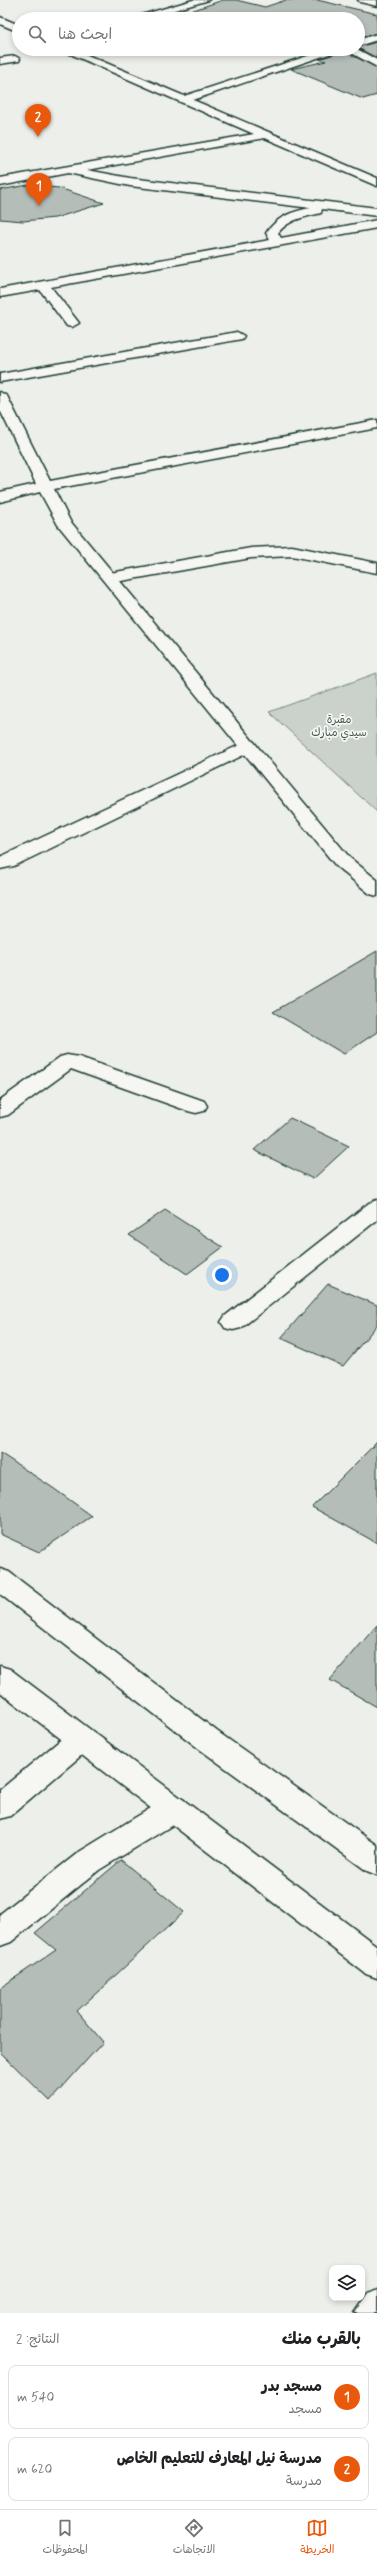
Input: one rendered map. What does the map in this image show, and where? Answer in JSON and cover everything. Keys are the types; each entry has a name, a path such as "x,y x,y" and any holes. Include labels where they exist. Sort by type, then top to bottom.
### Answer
{"street":[{"path":"159,12 204,0"},
{"path":"363,0 377,3"},
{"path":"0,20 12,26"},
{"path":"365,41 377,37"},
{"path":"81,56 377,182"},
{"path":"185,99 317,56"},
{"path":"362,56 377,64"},
{"path":"0,61 15,58"},
{"path":"0,182 265,135"},
{"path":"68,170 130,182 377,212"},
{"path":"277,242 272,233 278,223 301,213 332,207"},
{"path":"0,293 377,224"},
{"path":"43,286 72,323"},
{"path":"0,378 236,336"},
{"path":"0,396 63,522 343,862 377,890"},
{"path":"0,497 46,486 377,424"},
{"path":"110,578 250,553 292,552 377,568"},
{"path":"0,863 7,862 248,746"},
{"path":"0,1110 67,1062 72,1062 196,1106"},
{"path":"233,1322 377,1208"},
{"path":"0,1579 202,1735 377,1862"},
{"path":"0,1677 80,1740 174,1809 377,1964"},
{"path":"0,1807 80,1740"},
{"path":"0,1932 89,1861 174,1809"}],"lane":[{"path":"367,2313 377,2301"}],"green space":[{"name":"مقبرة سيدي مبارك","path":"377,673 377,812 269,712"}],"building":[{"path":"223,0 236,0 265,7 286,0 317,0 377,14 377,33 365,36 365,12 188,12"},
{"path":"377,42 377,58 365,52 365,45"},
{"path":"328,56 354,56 377,68 377,95 363,99 291,69 326,61 319,59"},
{"path":"28,185 59,188 104,203 55,218 23,221 0,219 0,190"},
{"path":"377,951 377,1032 344,1054 273,1012"},
{"path":"290,1118 349,1146 313,1179 254,1150"},
{"path":"165,1210 223,1247 187,1274 129,1235"},
{"path":"328,1284 377,1305 377,1325 343,1366 281,1338"},
{"path":"377,1442 377,1543 312,1507"},
{"path":"0,1453 92,1516 39,1552 0,1534"},
{"path":"377,1625 377,1707 330,1680"},
{"path":"121,1860 184,1912 77,2011 103,2042 50,2101 0,2052 0,1988 56,1950 35,1933"}],"place":[{"name":"مدرسة نيل المعارف للتعليم الخاص","path":"38,137"},
{"name":"مسجد بدر","path":"39,206"}]}
